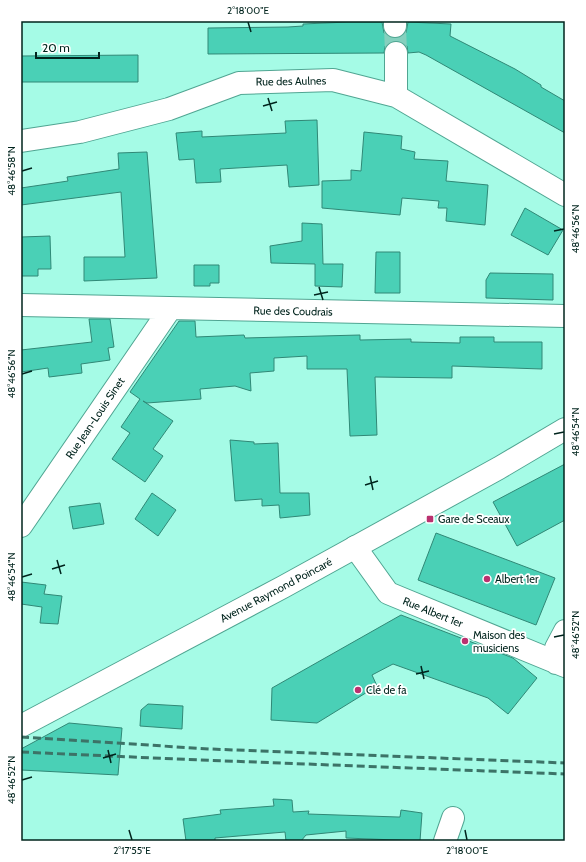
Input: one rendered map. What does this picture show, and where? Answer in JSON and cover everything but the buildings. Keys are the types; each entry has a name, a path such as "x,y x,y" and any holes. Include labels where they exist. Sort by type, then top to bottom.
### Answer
{"street":[{"path":"396,53 396,96"},
{"name":"Rue des Aulnes","path":"21,141 80,132 169,109 239,83 333,80 396,96 565,195"},
{"name":"Rue des Coudrais","path":"21,305 565,316"},
{"name":"Rue Jean-Louis Sinet","path":"21,526 170,309"},
{"name":"Avenue Raymond Poincaré","path":"21,726 356,547 565,429"},
{"name":"Avenue Raymond Poincaré","path":"530,450 565,438"},
{"name":"Rue Albert 1er","path":"356,547 381,585 561,664"},
{"path":"561,664 556,648 565,631"},
{"path":"445,841 453,818"}],"tunnel":[{"path":"395,26 396,53"}],"railway":[{"path":"21,737 210,749 565,763"},
{"path":"21,752 565,774"}],"place":[{"name":"Gare de Sceaux","path":"430,519"},
{"name":"Albert 1er","path":"487,579"},
{"name":"Maison des musiciens","path":"465,641"},
{"name":"Clé de fa","path":"358,690"}]}
